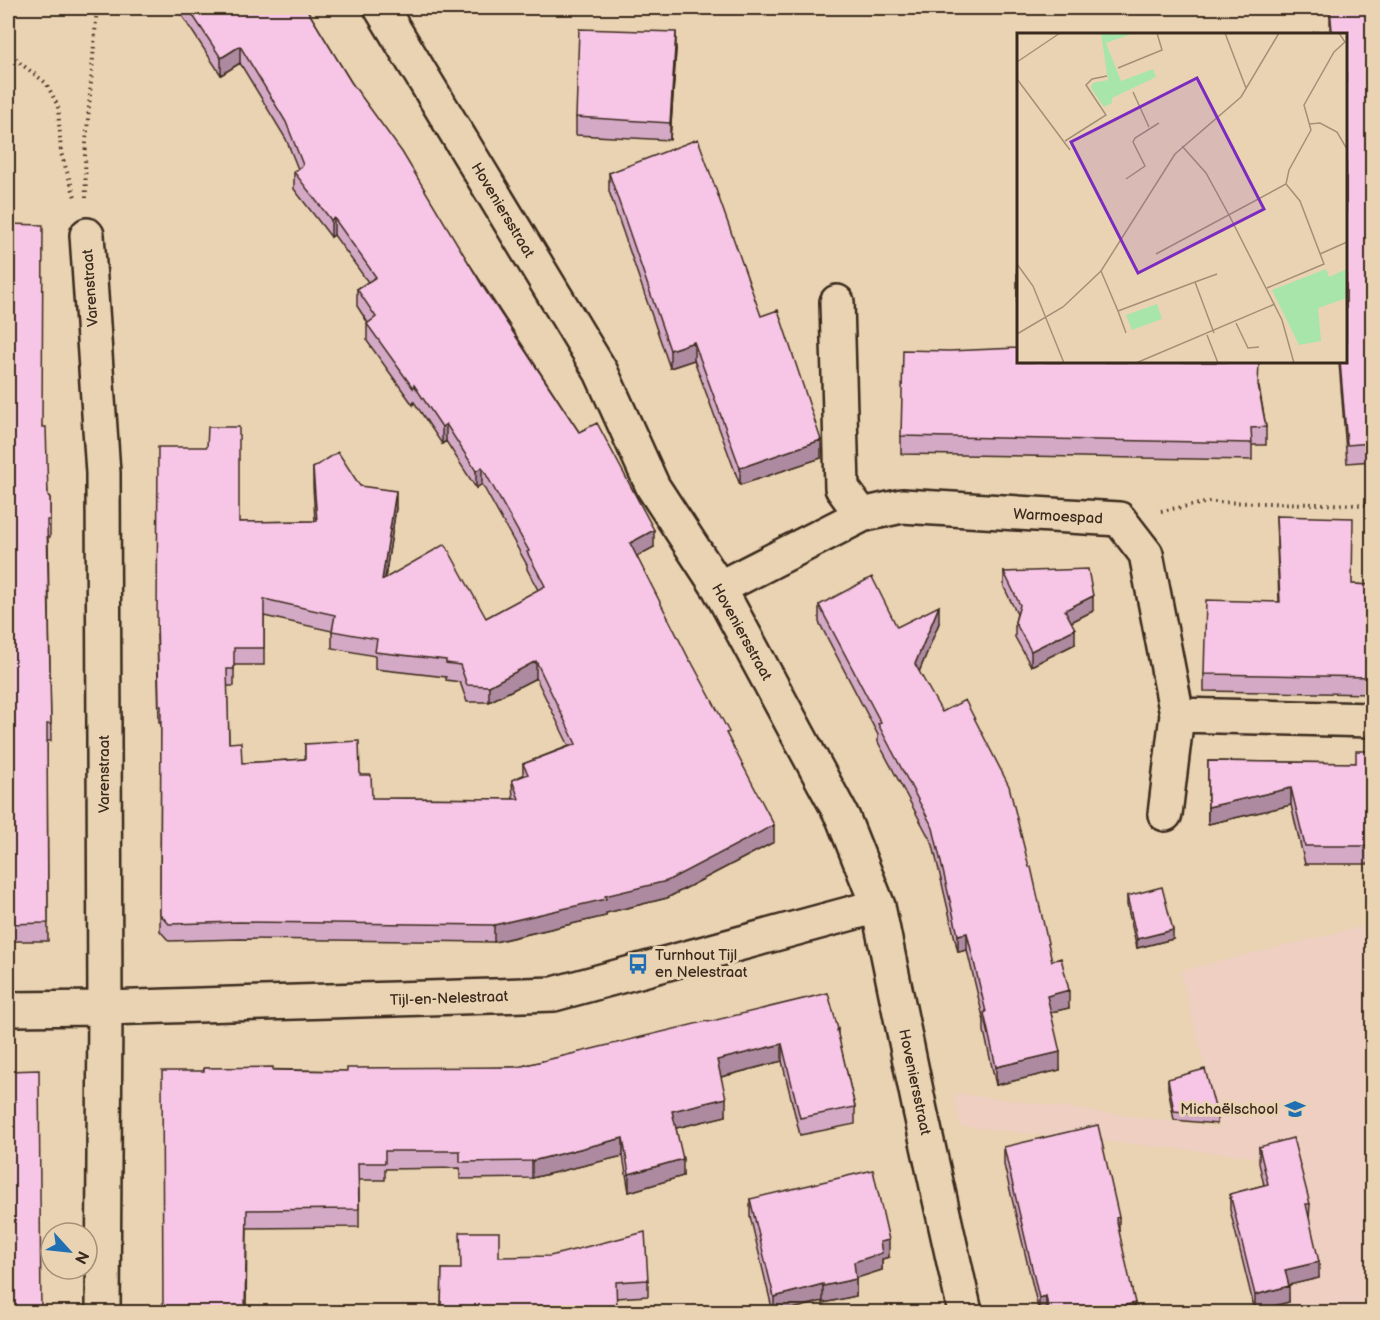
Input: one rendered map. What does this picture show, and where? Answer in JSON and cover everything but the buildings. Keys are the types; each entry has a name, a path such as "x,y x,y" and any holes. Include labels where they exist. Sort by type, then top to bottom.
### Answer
{"street":[{"name":"Hoveniersstraat","path":"381,8 601,372 653,487 719,588 843,818 879,906 920,1110 965,1312"},
{"name":"Varenstraat","path":"87,236 103,473 105,1008 103,1312"},
{"path":"837,302 842,488 862,515"},
{"name":"Warmoespad","path":"719,588 862,515 902,506 1119,519 1146,554 1177,715 1165,814"},
{"path":"1177,715 1372,720"},
{"name":"Tijl-en-Nelestraat","path":"8,1009 554,994 879,906"}],"path":[{"path":"87,236 85,156 97,8"},
{"path":"8,49 20,63 46,83 58,106 61,153 87,236"},
{"path":"1119,519 1210,502 1372,505"}],"shaded area":[{"name":"Michaëlschool","path":"1372,924 1372,1312 1291,1312 1256,1157 960,1126 954,1093 1221,1128 1180,971"}],"place":[{"name":"Turnhout Tijl en Nelestraat","path":"638,964"},
{"name":"Michaëlschool","path":"1295,1109"}]}
